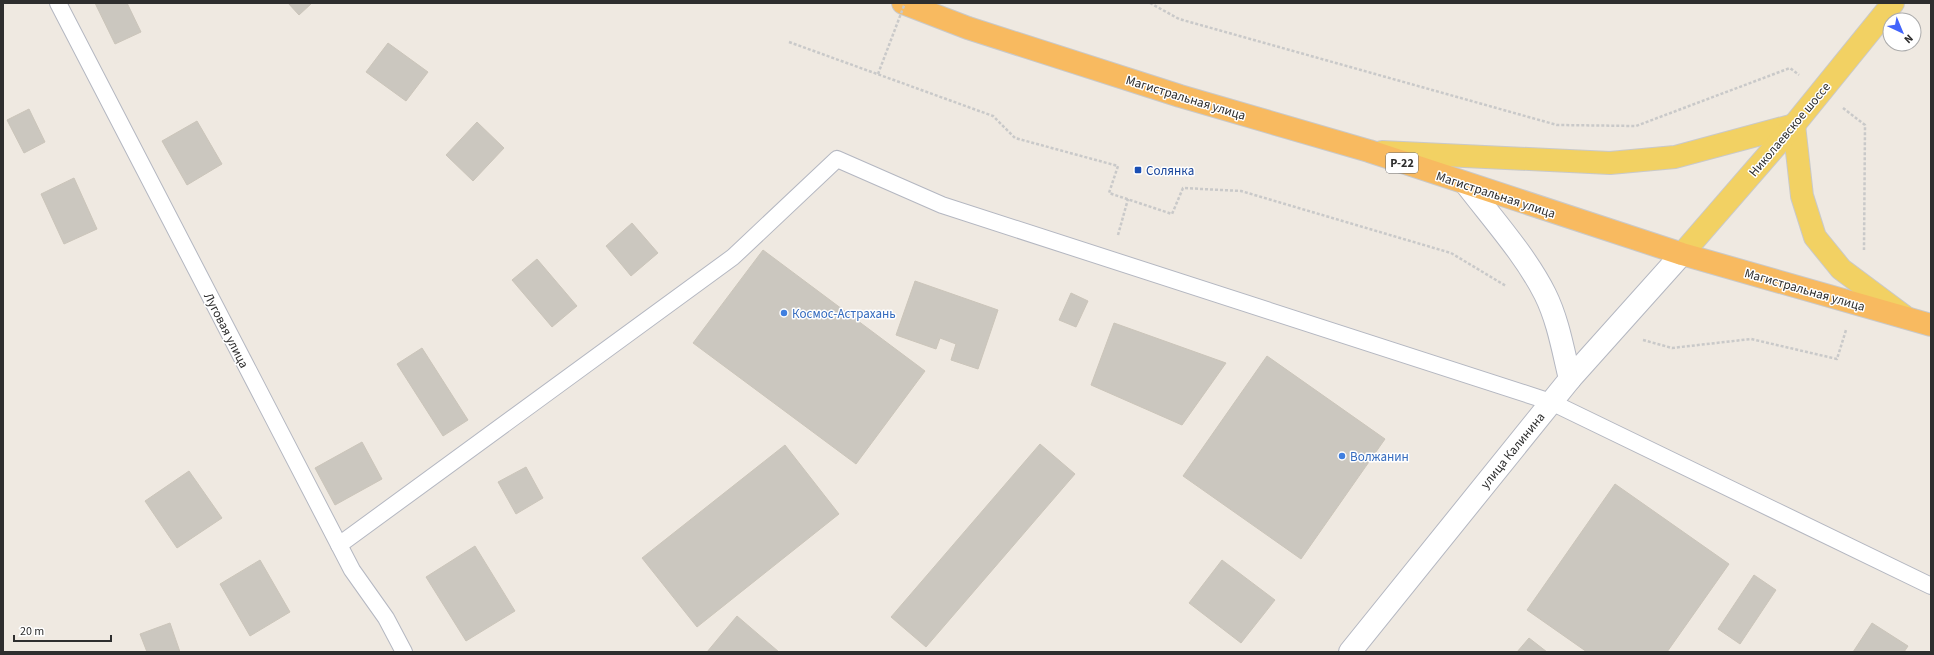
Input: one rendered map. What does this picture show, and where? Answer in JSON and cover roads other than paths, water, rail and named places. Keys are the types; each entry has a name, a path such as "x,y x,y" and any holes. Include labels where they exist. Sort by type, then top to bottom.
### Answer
{"highway":[{"name":"Магистральная улица","path":"904,3 968,28 1180,96 1369,151 1682,254 1857,293 1904,316 1931,325"}],"main road":[{"name":"Николаевское шоссе","path":"1682,254 1794,125 1893,3"},
{"path":"1369,151 1610,163 1676,157 1794,125 1802,196 1815,237 1857,293"}],"street":[{"path":"1466,184 1518,251 1545,293 1557,325 1570,379"},
{"name":"улица Калинина","path":"1350,652 1570,379 1682,254"}],"lane":[{"name":"Луговая улица","path":"58,3 352,570 386,618 404,652"},
{"path":"339,545 733,257 837,158 942,205 1551,402 1931,586"}],"place":[{"name":"Солянка","path":"1138,170"},
{"name":"Космос-Астрахань","path":"784,313"},
{"name":"Волжанин","path":"1342,456"}]}
